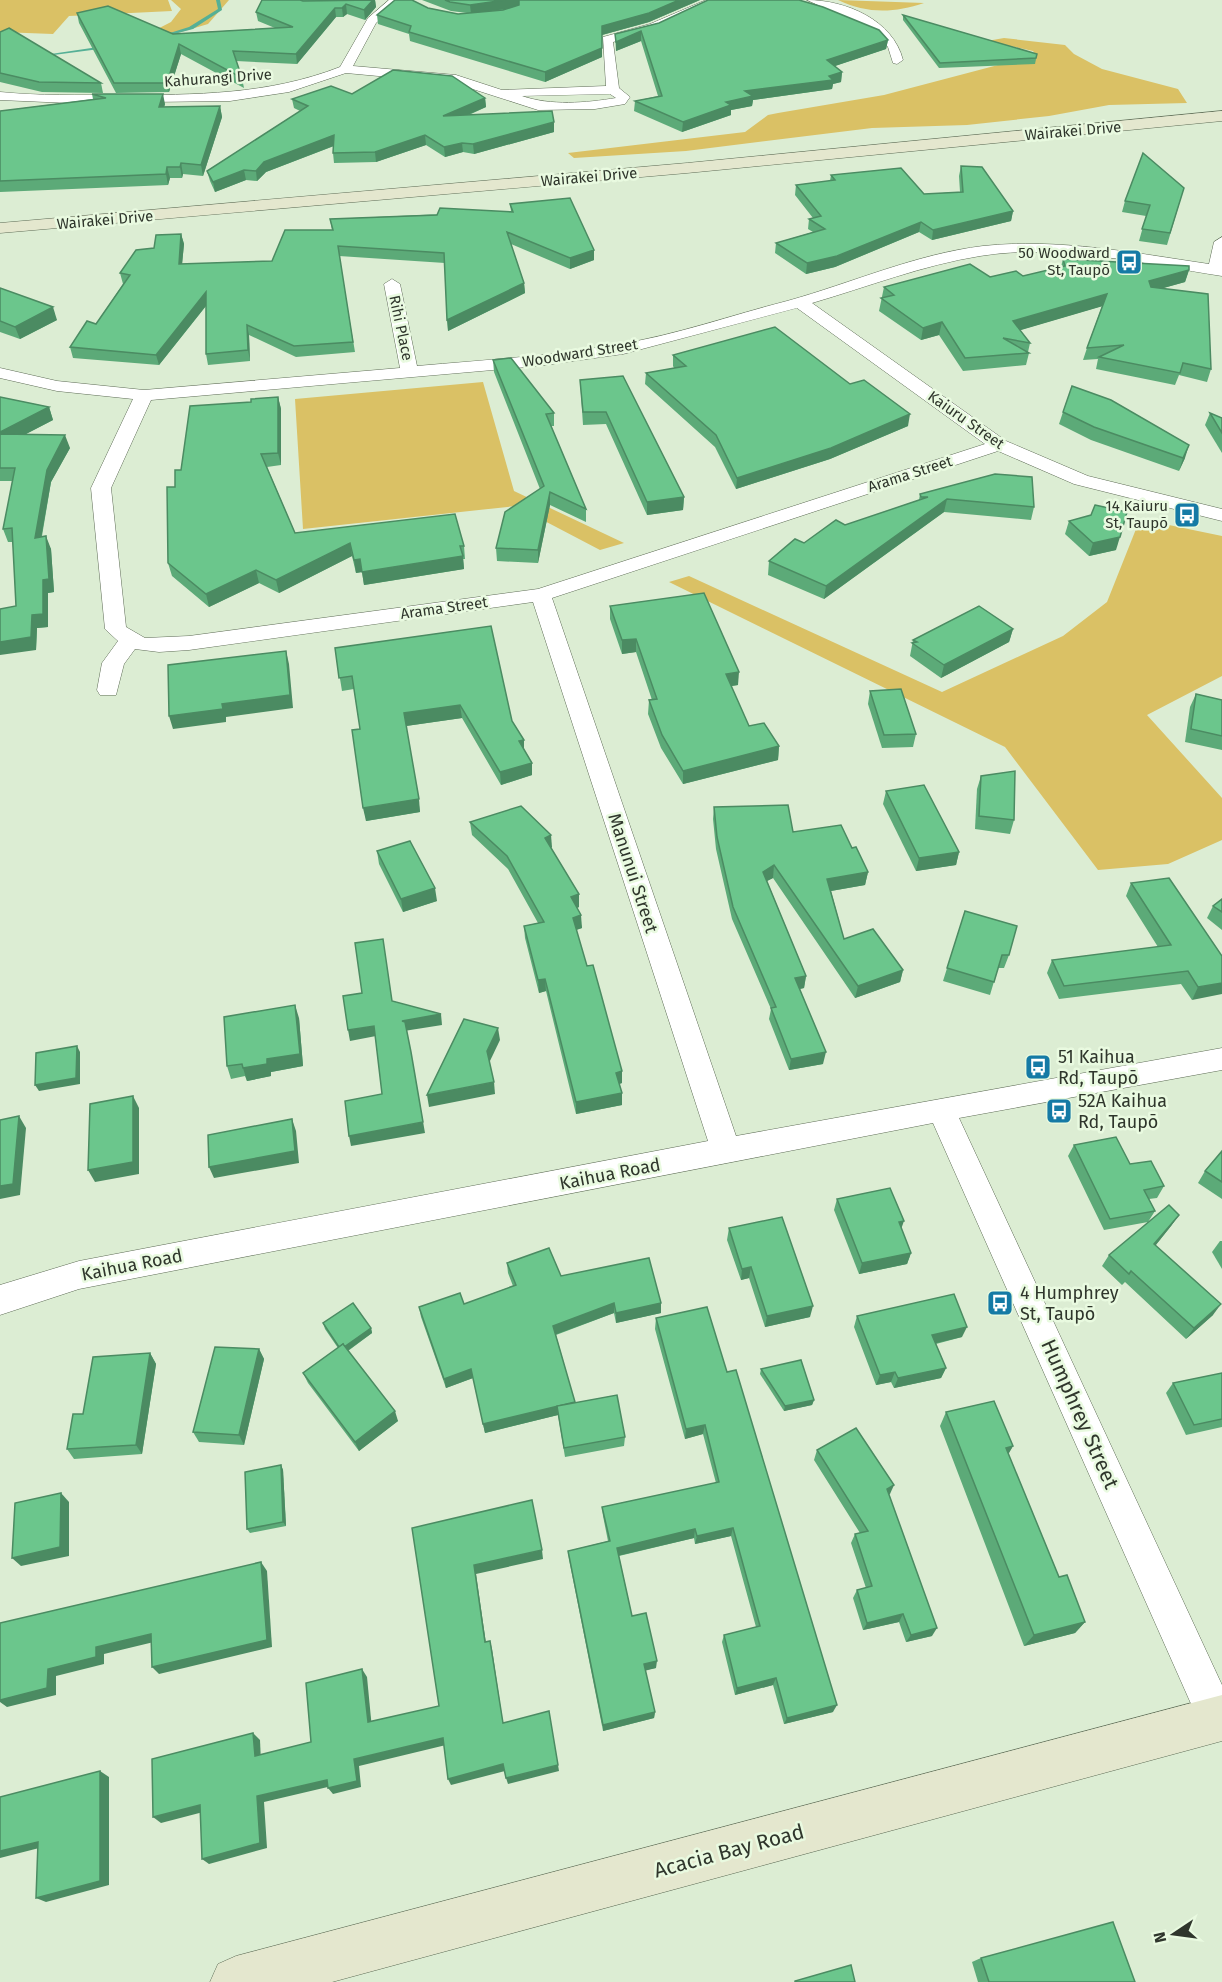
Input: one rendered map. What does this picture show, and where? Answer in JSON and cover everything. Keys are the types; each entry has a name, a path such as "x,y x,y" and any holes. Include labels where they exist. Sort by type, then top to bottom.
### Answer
{"main road":[{"name":"Wairakei Drive","path":"0,228 687,168 1178,121 1222,114"},
{"name":"Acacia Bay Road","path":"236,1982 1220,1719"}],"street":[{"path":"395,1 378,11 345,69 456,79 506,93 524,103 554,107 612,103 624,97 613,90 607,40 654,27 716,0"},
{"path":"813,0 872,22 896,51 897,60"},
{"path":"371,2 395,1"},
{"name":"Kahurangi Drive","path":"0,96 144,99 250,94 305,85 345,69"},
{"path":"1219,270 1222,242"},
{"name":"Woodward Street","path":"0,373 57,386 144,395 538,361 624,349 800,302 935,261 981,251 1018,248 1091,251 1219,270"},
{"name":"Rihi Place","path":"392,284 410,373"},
{"name":"Kaiuru Street","path":"800,302 999,445 1041,465 1082,480 1222,515"},
{"path":"108,690 113,663 129,642 116,629 101,488 144,395"},
{"name":"Arama Street","path":"129,642 149,646 189,643 541,595 999,445"},
{"name":"Manunui Street","path":"541,595 726,1151"},
{"name":"Kaihua Road","path":"0,1300 79,1275 942,1110 1222,1059"},
{"name":"Humphrey Street","path":"942,1110 1220,1719"}],"shaded area":[{"path":"0,0 168,0 172,11 69,16 53,34 0,32"},
{"path":"171,0 229,0 208,24 111,53 171,22 181,9"},
{"path":"838,0 924,3 902,9 870,10"},
{"path":"1004,38 1065,45 1074,54 1102,69 1178,89 1187,103 1109,105 1049,116 967,125 872,128 686,151 574,158 568,153 745,132 768,115 884,95 1036,55 1033,51 987,41"},
{"path":"483,382 514,491 624,543 600,550 516,506 303,529 295,399"},
{"path":"1140,519 1222,536 1222,676 1147,715 1222,798 1222,840 1168,864 1098,870 1005,747 669,582 689,576 942,692 1063,636 1107,602"}],"building":[{"path":"262,0 373,0 364,10 346,4 342,8 335,8 296,54 233,51 242,78 179,44 167,83 114,83 77,13 108,6 173,34 293,27 256,12"},
{"path":"395,0 412,0 428,8 458,14 503,10 519,5 519,0 679,0 649,13 602,26 602,48 545,72 409,32 411,26 377,15"},
{"path":"445,0 505,0 470,5"},
{"path":"708,0 799,0 823,7 879,30 888,40 827,60 842,72 829,76 833,80 745,91 753,96 726,102 731,105 683,122 635,101 662,96 641,31 616,42 615,34 659,23"},
{"path":"903,15 1037,54 1036,58 940,63"},
{"path":"9,28 101,83 39,82 0,73 0,32"},
{"path":"393,70 452,76 485,98 443,116 552,111 554,122 473,144 462,143 444,147 425,135 375,152 333,153 334,135 264,162 256,171 244,170 213,182 207,171 308,106 292,99 331,86 352,94"},
{"path":"92,94 163,94 159,107 220,106 201,165 181,163 180,167 167,167 166,174 0,181 0,111 106,98"},
{"path":"1143,153 1184,188 1170,233 1142,229 1150,205 1125,201"},
{"path":"961,166 982,167 1013,211 933,230 921,222 837,256 807,263 776,243 825,229 809,219 821,216 796,185 835,180 831,175 901,168 924,194 963,192"},
{"path":"570,198 594,250 570,258 507,232 524,283 447,320 444,253 338,246 353,342 294,346 247,325 248,350 206,354 206,292 156,355 70,347 87,321 96,324 130,275 120,273 136,250 154,248 156,235 181,234 179,264 272,261 285,230 333,230 330,219 437,215 440,208 513,212 510,204"},
{"path":"1063,259 1189,266 1189,270 1149,281 1151,287 1208,294 1211,369 1183,363 1180,373 1099,357 1124,345 1087,348 1107,294 1013,321 1030,343 1003,338 1029,353 965,358 942,322 923,328 881,298 894,295 884,287 970,264 990,277 1016,271 1023,276 1065,266"},
{"path":"0,288 53,307 15,327 0,321"},
{"path":"775,327 850,384 864,380 910,414 831,448 737,478 716,435 646,373 686,366 673,355"},
{"path":"511,358 554,413 546,414 586,509 550,492 538,550 496,548 505,512 544,486 493,360"},
{"path":"623,376 684,497 647,502 606,412 583,412 580,380"},
{"path":"1072,386 1111,400 1189,445 1183,458 1094,427 1063,412"},
{"path":"0,397 49,407 0,432"},
{"path":"278,397 278,453 261,454 295,533 455,514 464,546 460,546 463,556 362,572 360,559 354,560 350,543 276,580 256,570 206,594 168,563 167,487 175,487 175,470 181,470 190,406 251,402 251,399"},
{"path":"1210,413 1222,418 1222,433"},
{"path":"0,434 65,435 47,470 35,538 46,536 49,579 43,580 43,614 32,615 31,637 0,642 0,609 16,606 12,528 3,529 15,468 0,468"},
{"path":"995,474 1032,477 1034,507 947,499 826,586 769,561 795,539 804,543 836,520 845,525 928,497 921,497 920,494"},
{"path":"1095,505 1127,512 1120,537 1093,543 1069,521 1091,515"},
{"path":"704,593 739,672 726,674 749,726 764,723 779,746 683,771 662,735 649,700 657,699 636,639 622,640 610,606"},
{"path":"979,606 1013,629 944,665 912,643 917,642 913,640"},
{"path":"491,626 512,721 524,740 519,741 532,763 500,772 460,705 404,713 419,799 363,808 352,730 360,729 352,676 339,678 335,648"},
{"path":"286,651 290,695 222,704 223,709 169,716 168,665"},
{"path":"901,689 916,734 884,735 870,691"},
{"path":"1196,694 1222,700 1222,736 1191,729"},
{"path":"1015,771 1014,820 979,816 981,776"},
{"path":"924,785 959,852 919,858 886,791"},
{"path":"788,805 793,832 841,825 852,848 856,847 868,872 827,879 844,939 873,929 903,970 858,986 774,865 763,872 806,976 795,978 826,1052 791,1059 771,1008 776,1007 733,907 717,837 714,807"},
{"path":"521,806 551,835 545,838 579,894 571,897 581,915 573,918 587,966 593,965 622,1071 616,1073 622,1093 576,1102 545,979 538,980 524,926 544,922 507,856 470,822"},
{"path":"410,841 435,888 401,899 377,851"},
{"path":"1169,878 1222,956 1222,983 1198,987 1188,971 1064,986 1052,960 1171,945 1131,883"},
{"path":"1222,899 1222,912 1213,906"},
{"path":"965,911 1017,926 1009,955 1002,955 994,982 947,968"},
{"path":"383,939 392,1001 441,1014 402,1021 405,1022 423,1122 349,1136 345,1101 382,1094 374,1026 348,1030 343,996 362,993 355,943"},
{"path":"295,1005 300,1054 267,1059 267,1064 243,1068 242,1064 227,1066 224,1017"},
{"path":"464,1019 498,1028 487,1051 494,1082 427,1095"},
{"path":"77,1046 76,1078 35,1085 36,1053"},
{"path":"133,1096 133,1162 88,1170 90,1104"},
{"path":"19,1116 13,1184 0,1186 0,1120"},
{"path":"292,1119 295,1151 209,1167 208,1135"},
{"path":"1116,1137 1130,1164 1151,1161 1164,1186 1144,1190 1155,1211 1110,1219 1074,1145"},
{"path":"1222,1151 1222,1182 1205,1171"},
{"path":"890,1188 904,1221 899,1222 911,1253 862,1263 837,1199"},
{"path":"1169,1205 1179,1215 1154,1244 1221,1304 1194,1328 1131,1271 1129,1274 1109,1255"},
{"path":"782,1217 813,1306 767,1316 751,1267 742,1269 729,1228"},
{"path":"549,1248 561,1276 649,1258 661,1303 616,1313 614,1303 553,1326 575,1402 483,1424 471,1369 444,1379 419,1307 460,1293 464,1304 516,1285 507,1263"},
{"path":"954,1294 967,1327 932,1335 946,1368 898,1378 895,1372 880,1375 857,1316"},
{"path":"353,1303 371,1328 344,1347 343,1344 339,1347 323,1323"},
{"path":"707,1307 727,1372 736,1370 837,1705 787,1718 776,1678 737,1688 724,1635 760,1626 733,1528 697,1536 695,1529 617,1548 632,1616 646,1613 657,1661 644,1664 655,1712 603,1725 568,1551 610,1541 602,1507 719,1482 705,1425 686,1429 656,1318"},
{"path":"343,1344 395,1411 355,1442 303,1373"},
{"path":"215,1347 259,1349 239,1435 193,1432"},
{"path":"150,1353 136,1445 67,1449 73,1414 83,1414 93,1357"},
{"path":"801,1360 814,1400 785,1406 761,1369"},
{"path":"1222,1373 1222,1419 1194,1425 1173,1383"},
{"path":"617,1395 625,1437 564,1448 557,1406"},
{"path":"994,1401 1013,1446 1006,1448 1059,1577 1067,1575 1085,1622 1034,1635 946,1412"},
{"path":"856,1428 894,1485 887,1489 937,1628 911,1635 903,1614 867,1623 857,1590 872,1586 855,1534 868,1531 817,1450"},
{"path":"281,1465 283,1522 247,1529 245,1472"},
{"path":"61,1493 60,1547 12,1558 15,1503"},
{"path":"532,1500 542,1550 474,1565 485,1642 490,1641 503,1723 549,1711 558,1765 506,1778 503,1764 448,1779 443,1738 354,1759 357,1781 328,1788 327,1780 257,1796 260,1843 202,1859 200,1805 153,1817 152,1759 253,1733 255,1756 311,1742 306,1683 362,1669 368,1722 439,1706 412,1528"},
{"path":"261,1562 267,1640 152,1667 151,1634 96,1647 96,1657 48,1669 47,1688 0,1700 0,1623"},
{"path":"100,1771 100,1881 36,1898 38,1842 0,1851 0,1797"},
{"path":"1113,1922 1135,1982 989,1982 981,1958"},
{"path":"851,1965 855,1982 795,1982 795,1981"}],"waterway":[{"path":"159,37 191,28 220,9 218,0"},
{"path":"46,55 105,47"}],"place":[{"name":"50 Woodward St, Taupō","path":"1129,262"},
{"name":"14 Kaiuru St, Taupō","path":"1187,515"},
{"name":"51 Kaihua Rd, Taupō","path":"1038,1067"},
{"name":"52A Kaihua Rd, Taupō","path":"1059,1111"},
{"name":"4 Humphrey St, Taupō","path":"1000,1303"}]}
